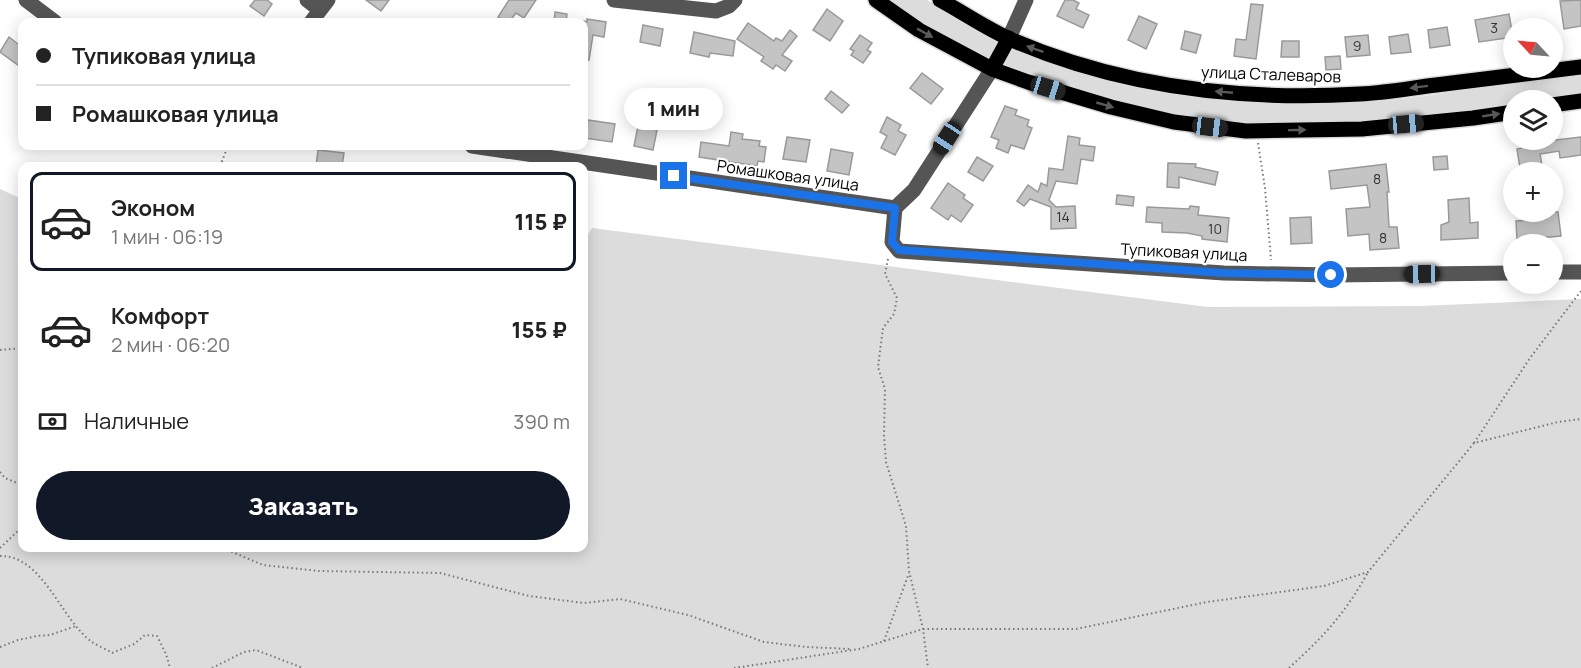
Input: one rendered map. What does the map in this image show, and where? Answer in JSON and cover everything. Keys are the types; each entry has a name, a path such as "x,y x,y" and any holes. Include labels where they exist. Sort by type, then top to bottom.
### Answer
{"main road":[{"path":"876,0 919,30 992,69 1111,107 1174,122 1256,131 1362,129 1503,114"},
{"name":"улица Сталеваров","path":"940,0 1009,38 1101,70 1192,89 1251,95 1362,94 1581,66"},
{"path":"992,69 1009,38"},
{"path":"1563,103 1581,100"}],"street":[{"path":"26,0 50,18"},
{"path":"307,0 320,11"},
{"path":"614,0 716,11 729,6 735,0"},
{"path":"1009,38 1026,0"},
{"path":"892,242 895,208 914,190 992,69"},
{"name":"Ромашковая улица","path":"499,150 581,162"},
{"name":"Ромашковая улица","path":"588,163 895,208"},
{"name":"Тупиковая улица","path":"892,242 899,250 1224,273 1503,273"},
{"path":"1563,272 1581,272"}],"path":[{"path":"1256,131 1265,188 1273,274"},
{"path":"892,242 885,274 897,298 894,314 883,328 878,367 885,388 886,462 906,525 909,571 923,629 928,668"},
{"path":"1289,668 1325,635 1352,601 1368,572 1474,443 1530,358 1581,291"},
{"path":"0,350 18,348"},
{"path":"1474,443 1558,422 1581,419"},
{"path":"0,472 5,478 18,483"},
{"path":"0,548 18,531"},
{"path":"232,552 263,565 319,571 440,573 529,596 584,603 620,599 688,615 764,642 806,647 859,649"},
{"path":"0,556 12,556 27,564 91,642 112,653 134,644 145,635 157,636 170,668"},
{"path":"883,642 909,571"},
{"path":"734,668 859,649 923,629 1076,629 1207,602 1324,586 1368,572"},
{"path":"0,646 18,639 50,635 76,626"},
{"path":"212,668 244,652 256,650 303,668"}],"shaded area":[{"path":"886,0 927,0 998,40 1001,46 995,57 972,51 956,44"},
{"path":"1014,48 1149,87 1231,101 1284,104 1365,102 1419,97 1530,79 1563,78 1563,75 1581,73 1581,94 1563,97 1563,90 1503,90 1503,106 1384,122 1260,125 1213,122 1156,113 1041,79 1005,65 1003,61 1008,49"},
{"path":"0,189 18,197 18,552 588,552 588,234 592,228 1208,307 1420,306 1581,299 1581,668 0,668"}],"building":[{"path":"255,0 267,0 272,4 264,16 250,6"},
{"path":"366,0 389,0 381,11"},
{"path":"509,0 536,0 524,18 516,13 512,18 498,17"},
{"path":"1065,0 1079,3 1076,9 1089,15 1083,28 1057,16"},
{"path":"1581,0 1581,26 1564,29 1560,1"},
{"path":"1251,4 1263,5 1256,59 1234,56 1236,39 1246,40"},
{"path":"827,9 843,21 830,41 813,30"},
{"path":"555,12 567,14 566,18 554,18"},
{"path":"1509,14 1510,18 1503,18 1503,38 1479,42 1475,20"},
{"path":"1139,16 1157,24 1146,49 1128,40"},
{"path":"588,19 606,22 604,37 593,35 589,60"},
{"path":"748,23 774,41 776,38 782,41 790,30 797,36 782,55 792,61 785,71 776,65 773,69 761,61 764,57 737,39"},
{"path":"643,25 663,29 660,46 640,42"},
{"path":"1447,27 1450,45 1430,48 1428,30"},
{"path":"1185,31 1201,35 1196,53 1181,49"},
{"path":"694,32 735,41 733,56 710,53 709,57 690,53"},
{"path":"1408,34 1411,52 1391,54 1389,37"},
{"path":"860,35 872,43 867,50 871,52 863,63 851,55 854,51 850,49"},
{"path":"1368,35 1370,55 1347,57 1345,37"},
{"path":"9,37 18,44 18,65 0,52"},
{"path":"1282,41 1299,41 1299,57 1281,57"},
{"path":"1340,56 1341,69 1326,70 1325,57"},
{"path":"922,73 943,89 931,104 910,88"},
{"path":"639,90 650,92 648,106 638,105"},
{"path":"831,91 849,105 842,113 825,99"},
{"path":"1005,106 1017,110 1015,115 1029,120 1027,126 1032,128 1024,149 1011,145 1008,153 996,148 999,140 991,137"},
{"path":"887,117 901,125 898,131 906,135 895,155 881,148 887,136 880,132"},
{"path":"588,120 615,124 612,142 588,138"},
{"path":"638,126 657,130 653,150 634,146"},
{"path":"731,132 743,134 742,139 760,141 759,146 766,147 764,162 758,161 757,166 699,157 701,142 729,146"},
{"path":"1068,136 1080,138 1079,145 1095,147 1093,161 1081,159 1077,184 1056,181 1049,200 1056,207 1075,206 1076,228 1051,229 1051,207 1030,199 1024,206 1017,201 1028,185 1038,192 1041,183 1047,186 1049,168 1063,170"},
{"path":"787,137 810,140 806,162 783,159"},
{"path":"1581,137 1581,155 1560,158 1559,151 1540,154 1541,162 1519,162 1517,150 1563,150 1563,139"},
{"path":"831,149 853,153 849,175 827,171"},
{"path":"318,150 344,153 343,162 316,162"},
{"path":"1447,156 1448,169 1434,170 1433,157"},
{"path":"977,157 993,166 983,181 968,172"},
{"path":"1168,163 1196,164 1195,167 1218,172 1215,185 1179,177 1179,188 1167,187"},
{"path":"1386,164 1389,227 1397,227 1399,248 1370,250 1369,234 1348,236 1346,209 1370,207 1367,185 1331,189 1329,171"},
{"path":"948,183 965,195 963,198 973,205 961,222 951,215 948,220 931,208"},
{"path":"1117,195 1134,197 1133,206 1116,204"},
{"path":"1469,198 1470,223 1478,222 1478,238 1441,240 1441,225 1449,222 1448,200"},
{"path":"1190,206 1199,207 1198,215 1229,218 1227,242 1202,239 1202,236 1187,233 1162,232 1162,223 1146,222 1147,207 1189,209"},
{"path":"1311,217 1312,243 1291,244 1290,218"},
{"path":"1516,222 1559,222 1561,234 1517,234"}],"route":[{"path":"674,176 895,208 892,242 899,250 1224,273 1331,275"}]}
